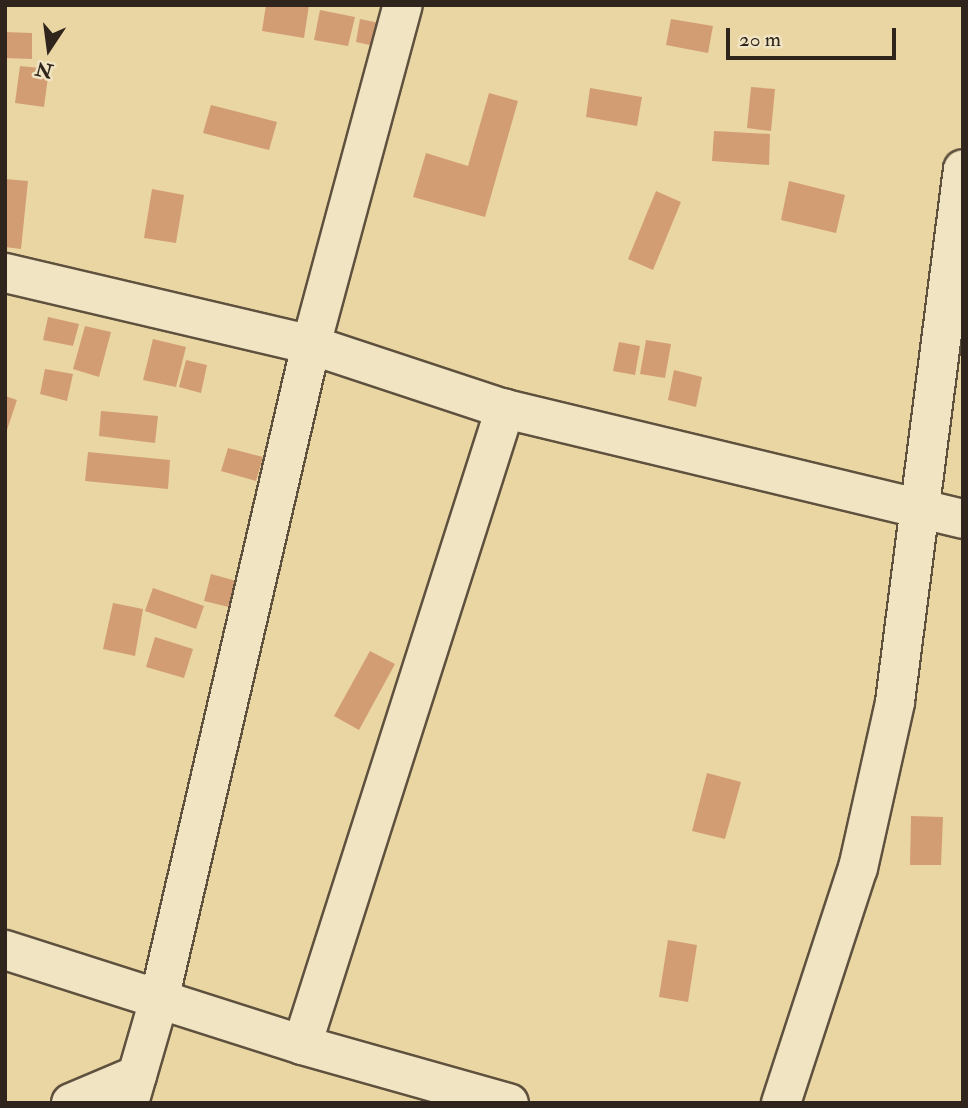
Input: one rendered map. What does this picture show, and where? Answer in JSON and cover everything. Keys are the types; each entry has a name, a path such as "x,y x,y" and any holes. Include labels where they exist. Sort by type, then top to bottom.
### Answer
{"street":[{"path":"71,1103 133,1089 159,1000 311,345 404,5"},
{"path":"781,1103 858,868 895,702 963,169"},
{"path":"5,273 311,345 505,409 963,519"},
{"path":"302,1045 505,409"},
{"path":"5,950 302,1045 509,1103"}],"building":[{"path":"266,5 309,5 304,38 262,31"},
{"path":"320,10 355,17 348,46 314,40"},
{"path":"360,19 384,24 379,47 356,42"},
{"path":"671,19 713,26 708,53 666,45"},
{"path":"5,32 32,33 32,59 5,58"},
{"path":"20,66 49,69 44,107 15,103"},
{"path":"751,87 775,89 771,131 747,128"},
{"path":"590,88 642,97 637,126 586,117"},
{"path":"489,93 518,101 485,217 413,197 426,153 468,166"},
{"path":"211,105 277,122 269,150 203,133"},
{"path":"714,131 770,134 769,165 712,161"},
{"path":"5,179 28,181 21,249 5,247"},
{"path":"789,181 845,195 836,233 781,220"},
{"path":"152,189 184,195 176,243 144,238"},
{"path":"656,191 681,202 653,270 628,259"},
{"path":"48,317 79,324 73,346 43,340"},
{"path":"85,326 111,332 99,377 73,369"},
{"path":"153,339 186,347 176,387 143,380"},
{"path":"646,340 671,344 665,378 640,374"},
{"path":"619,342 640,346 635,375 613,371"},
{"path":"186,360 207,365 201,393 179,387"},
{"path":"45,369 73,374 67,401 40,394"},
{"path":"674,370 702,377 696,407 668,400"},
{"path":"5,396 17,400 6,433 5,433"},
{"path":"101,411 158,416 155,443 99,436"},
{"path":"228,448 263,457 256,481 221,471"},
{"path":"88,452 170,460 168,489 85,481"},
{"path":"211,574 240,582 233,608 204,601"},
{"path":"153,588 204,606 196,629 145,611"},
{"path":"113,603 143,609 135,656 103,649"},
{"path":"155,637 193,649 184,678 146,667"},
{"path":"370,651 395,664 359,730 334,716"},
{"path":"707,773 741,782 725,839 692,831"},
{"path":"911,816 943,817 941,865 910,865"},
{"path":"668,940 697,945 688,1002 659,997"}]}
